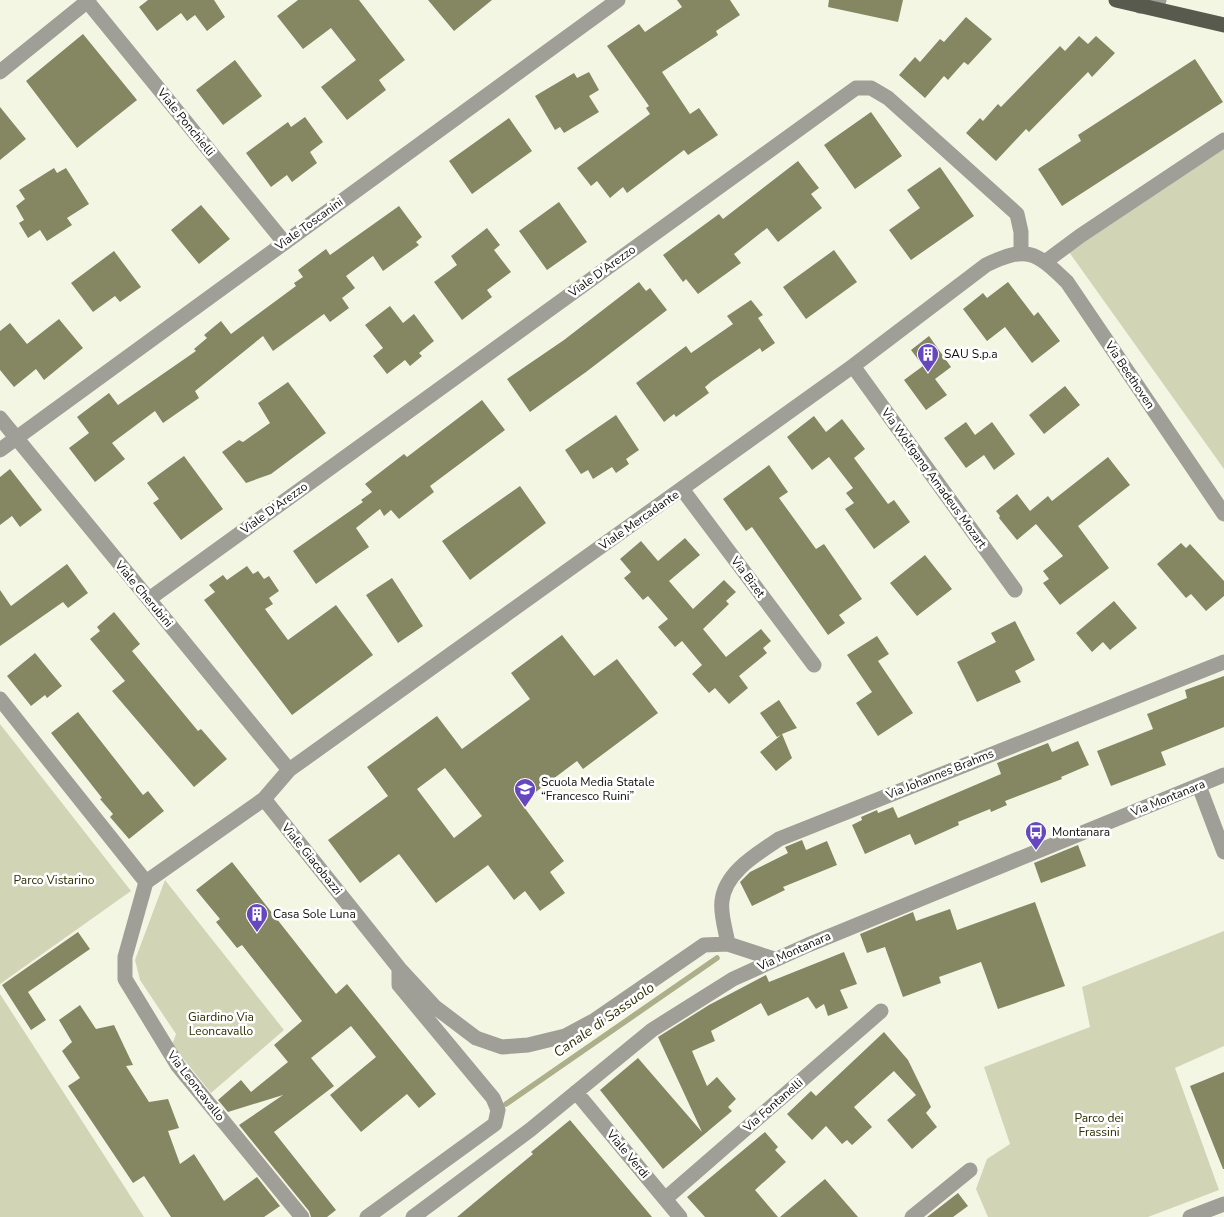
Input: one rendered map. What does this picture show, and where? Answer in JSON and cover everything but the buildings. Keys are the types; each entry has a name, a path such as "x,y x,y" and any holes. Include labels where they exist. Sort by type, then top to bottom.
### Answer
{"main road":[{"path":"1116,0 1224,26"}],"street":[{"name":"Viale Toscanini","path":"0,450 618,0"},
{"path":"1140,6 1159,0"},
{"name":"Viale Ponchielli","path":"88,1 284,242"},
{"path":"0,72 88,1"},
{"name":"Viale D'Arezzo","path":"149,599 856,88 871,88 888,98 1011,208 1017,214 1021,252"},
{"path":"1045,262 1080,236 1224,140"},
{"name":"Via Beethoven","path":"1021,252 1045,262 1067,282 1224,514"},
{"name":"Viale Mercadante","path":"264,799 289,770 853,366 986,265 1002,257 1021,252"},
{"name":"Via Wolfgang Amadeus Mozart","path":"853,366 1015,590"},
{"name":"Viale Cherubini","path":"0,418 289,770"},
{"name":"Via Bizet","path":"682,489 814,665"},
{"name":"Via Johannes Brahms","path":"728,944 722,902 727,885 739,868 779,839 1224,662"},
{"path":"0,699 146,882 264,799"},
{"name":"Via Montanara","path":"413,1217 432,1212 652,1030 733,979 774,959 1224,775"},
{"path":"1198,786 1224,852"},
{"name":"Viale Giacobazzi","path":"264,799 399,968 442,1013 476,1038 502,1047 528,1045 565,1036 595,1020 704,945 728,944 774,959"},
{"name":"Via Leoncavallo","path":"146,882 125,957 124,979 178,1066 302,1217"},
{"path":"366,1217 495,1124 498,1110 493,1098 399,985 399,968"},
{"name":"Via Fontanelli","path":"665,1199 881,1011"},
{"name":"Viale Verdi","path":"576,1092 680,1217"},
{"path":"912,1217 970,1170"},
{"path":"1190,1217 1224,1204"}],"green space":[{"path":"1224,148 1224,469 1069,252"},
{"name":"Parco Vistarino","path":"0,724 131,891 0,984"},
{"name":"Giardino Via Leoncavallo","path":"165,880 284,1030 211,1093 172,1045 176,1034 140,980 135,960"},
{"name":"Parco dei Frassini","path":"1224,931 1224,1046 1175,1068 1219,1190 1148,1217 988,1217 976,1189 987,1159 1010,1144 984,1067 1090,1027 1082,987"},
{"path":"0,994 144,1217 0,1217"}],"waterway":[{"name":"Canale di Sassuolo","path":"506,1104 717,958"}],"place":[{"name":"SAU S.p.a","path":"928,373"},
{"name":"Scuola Media Statale “Francesco Ruini”","path":"525,808"},
{"name":"Montanara","path":"1036,851"},
{"name":"Casa Sole Luna","path":"257,933"}]}
